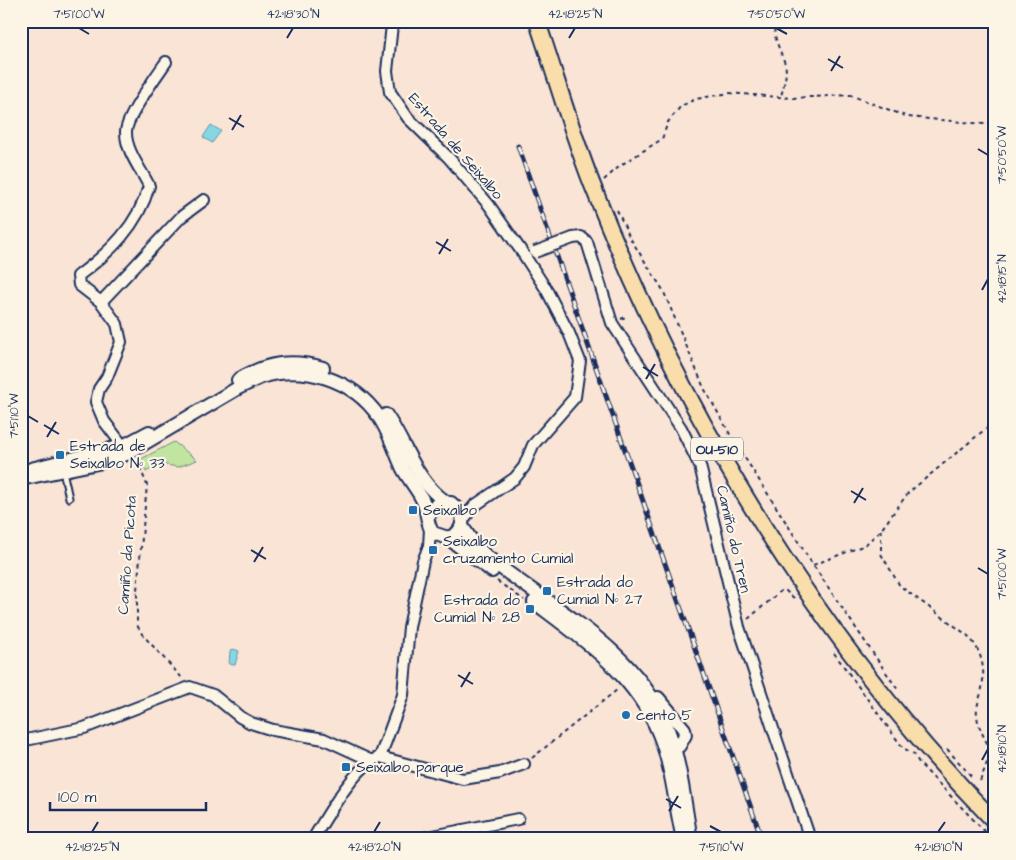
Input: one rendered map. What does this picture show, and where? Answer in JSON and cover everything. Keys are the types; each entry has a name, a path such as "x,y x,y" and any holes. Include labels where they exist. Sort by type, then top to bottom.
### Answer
{"main road":[{"name":"OU-510","path":"538,21 595,193 651,324 710,438 783,556 841,639 906,723 995,822"}],"street":[{"name":"Estrada de Seixalbo","path":"397,21 392,25 387,71 390,92 408,118 449,158 489,205 546,289 569,333 580,361 574,397 533,445 524,467 515,478 474,506"},
{"path":"124,448 104,421 96,402 99,389 108,377 121,342 117,324 101,302 79,285 78,276 109,252 124,236 144,204 149,186 133,155 125,132 130,119 166,62"},
{"path":"101,302 181,218 204,200"},
{"name":"Camiño do Tren","path":"524,255 573,238 581,237 587,242 612,323 681,428 700,466 739,627 810,839"},
{"path":"21,471 124,448 256,370 285,362 306,364 337,374 363,390 374,401 397,431 428,486 451,504 469,537 486,556 602,642 624,662 647,690 661,701 685,734 683,741 672,749"},
{"path":"21,479 63,471 69,464 101,457 124,448 261,377 290,372 318,375 349,388 373,409 385,427 399,460 422,500 438,535 633,680 664,727"},
{"path":"313,839 336,802 375,758 403,695 409,626 423,561 429,546 438,535 457,534 474,506 436,505 428,515"},
{"path":"612,664 628,682 648,711 659,734 682,839"},
{"path":"21,741 84,728 190,687 213,695 240,717 251,723 273,730 324,739 375,758 463,779 500,773 524,764"},
{"path":"647,690 672,749 691,839"},
{"path":"664,727 669,722 679,724"},
{"path":"672,749 676,778 673,795"},
{"path":"418,839 518,819"}],"lane":[{"path":"63,471 69,498"}],"path":[{"path":"753,21 758,21"},
{"path":"767,21 772,22 787,68 788,75 781,96"},
{"path":"604,180 621,165 662,139 676,112 687,102 729,93 801,98 850,95 908,117 995,125"},
{"path":"615,205 630,238 663,290 708,396 731,436 813,565 898,691"},
{"path":"813,565 865,545 881,530 908,493 995,421"},
{"name":"Camiño da Picota","path":"124,448 147,484 137,590 137,624 142,634 190,687"},
{"path":"881,530 881,554 900,586 967,635 974,642 983,660 982,692 976,708 977,718 991,752 979,784"},
{"path":"491,577 527,603"},
{"path":"739,627 782,590 786,591"},
{"path":"524,764 628,682"},
{"path":"943,746 983,790"}],"green space":[{"path":"174,442 197,460 178,467 160,464 146,472 141,459"}],"water":[{"path":"211,125 221,131 212,143 203,137"},
{"path":"233,649 239,651 235,665 229,664 230,651"}],"railway":[{"path":"518,146 762,839"}],"place":[{"name":"Estrada de Seixalbo Nº 33","path":"60,455"},
{"name":"Seixalbo","path":"413,510"},
{"name":"Seixalbo cruzamento Cumial","path":"433,550"},
{"name":"Estrada do Cumial Nº 27","path":"547,591"},
{"name":"Estrada do Cumial Nº 28","path":"530,609"},
{"name":"cento 5","path":"626,715"},
{"name":"Seixalbo parque","path":"346,767"}]}
